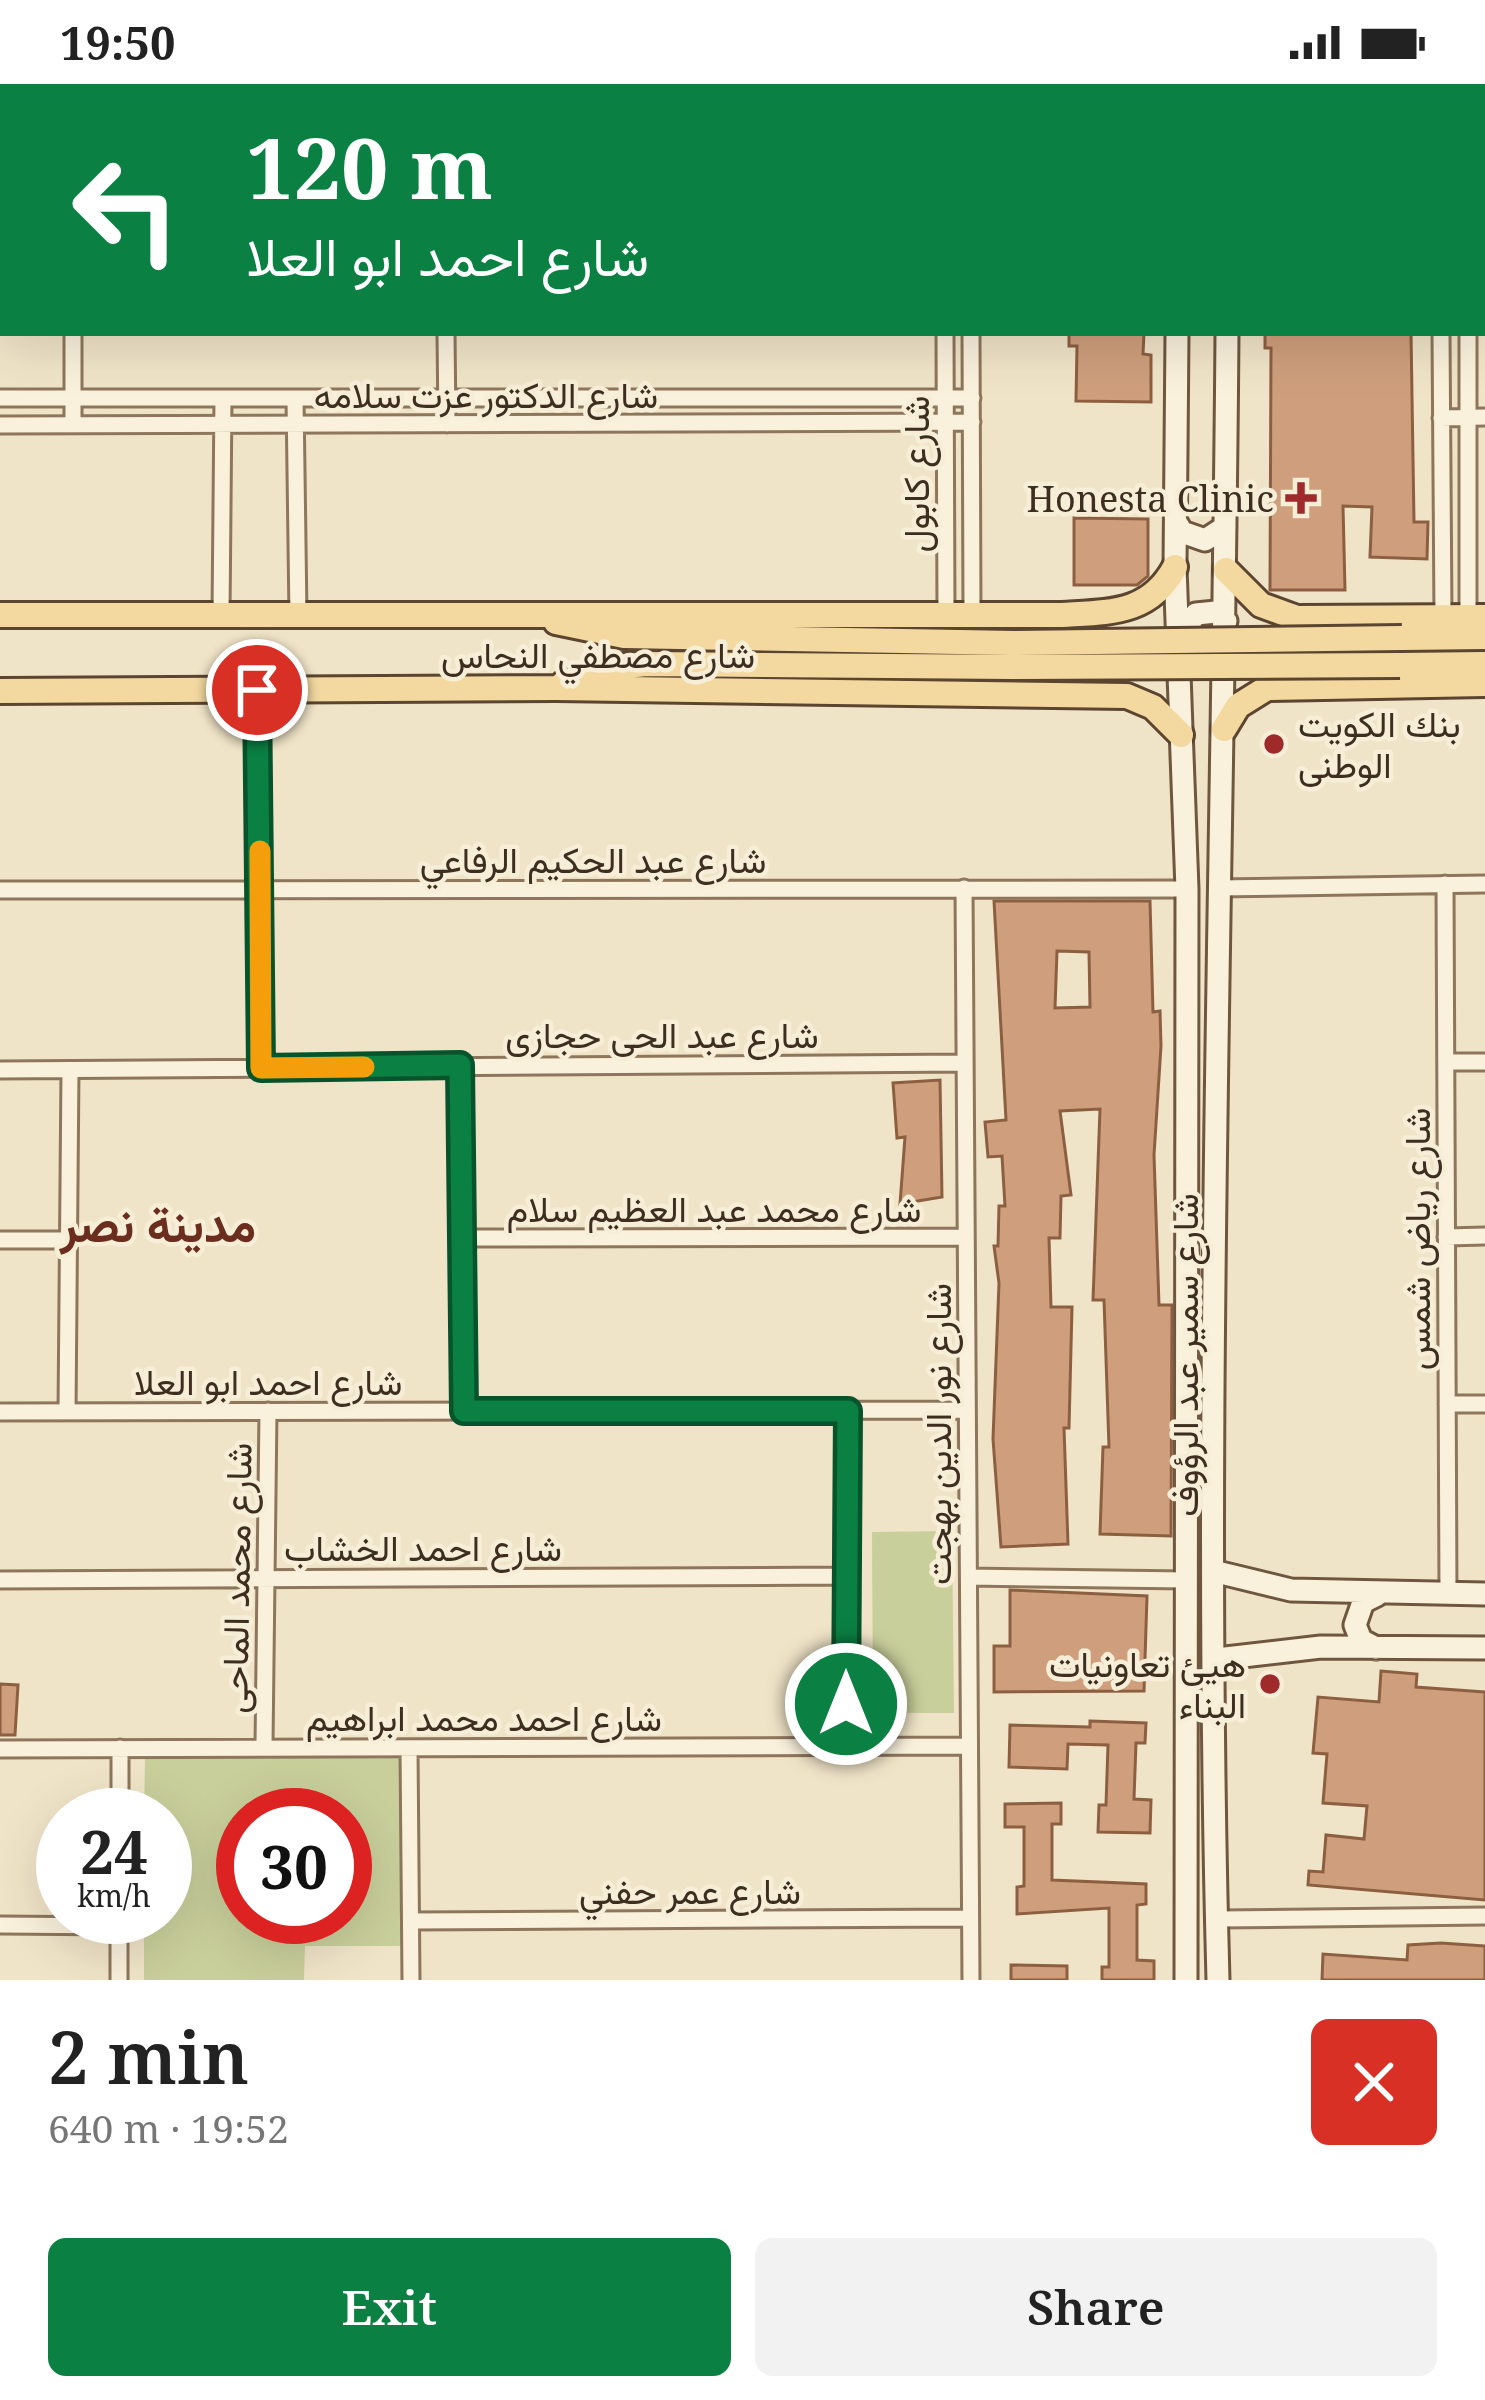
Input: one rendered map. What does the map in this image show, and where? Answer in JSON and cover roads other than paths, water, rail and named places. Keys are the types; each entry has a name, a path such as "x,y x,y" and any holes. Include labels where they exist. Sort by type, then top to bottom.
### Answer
{"main road":[{"name":"شارع مصطفي النحاس","path":"0,615 1062,615 1133,608 1162,587 1175,567"},
{"path":"1226,570 1251,598 1276,613 1334,620 1465,617"},
{"path":"541,614 584,631 673,637 1111,643 1485,637"},
{"path":"1062,615 1079,630 1086,651 1080,673 1064,694"},
{"path":"1329,686 1319,673 1316,648 1334,620"},
{"path":"556,688 579,674 647,664 1144,669 1485,664"},
{"path":"1224,729 1238,706 1256,692 1485,684"},
{"name":"شارع مصطفي النحاس","path":"0,691 556,688 1064,694 1140,700 1181,735"}],"street":[{"path":"73,336 74,425"},
{"path":"446,336 447,424"},
{"name":"شارع كابول","path":"945,336 946,614"},
{"name":"شارع كابول","path":"971,336 972,614"},
{"name":"شارع سمير عبد الرؤوف","path":"1177,336 1175,567 1186,889 1186,1980"},
{"name":"شارع سمير عبد الرؤوف","path":"1219,1980 1218,888 1226,621 1226,336"},
{"path":"1441,336 1442,418 1465,617"},
{"path":"1465,617 1477,417 1468,336"},
{"path":"1441,389 1477,390"},
{"name":"شارع الدكتور عزت سلامه","path":"0,398 971,398"},
{"path":"221,616 223,398"},
{"path":"295,398 298,616"},
{"path":"1442,418 1477,417"},
{"name":"شارع الدكتور عزت سلامه","path":"0,425 971,422"},
{"path":"1176,522 1183,532 1205,540 1225,527"},
{"path":"1177,660 1186,653 1188,625 1196,614 1216,612 1226,621"},
{"path":"257,690 261,1068"},
{"name":"شارع رياض شمس","path":"1444,884 1448,1594"},
{"path":"1218,888 1485,884"},
{"name":"شارع نور الدين بهجت","path":"964,888 971,1980"},
{"name":"شارع عبد الحكيم الرفاعي","path":"0,890 1186,889"},
{"path":"1445,1062 1485,1062"},
{"name":"شارع عبد الحى حجازى","path":"0,1070 965,1063"},
{"path":"460,1065 464,1411"},
{"path":"67,1412 70,1070"},
{"path":"1446,1237 1485,1236"},
{"name":"شارع محمد عبد العظيم سلام","path":"462,1238 966,1238"},
{"path":"0,1240 68,1240"},
{"path":"1447,1404 1485,1404"},
{"name":"شارع احمد ابو العلا","path":"0,1412 967,1410"},
{"name":"شارع محمد الماحى","path":"264,1745 268,1411"},
{"path":"846,1747 848,1411"},
{"path":"1217,1572 1269,1587 1377,1595 1485,1594"},
{"name":"شارع احمد الخشاب","path":"0,1580 846,1576"},
{"path":"969,1577 1186,1580"},
{"path":"1376,1648 1361,1640 1354,1625 1358,1609 1377,1595"},
{"path":"1217,1659 1293,1649 1485,1648"},
{"name":"شارع احمد محمد ابراهيم","path":"0,1750 264,1745 410,1749 969,1746"},
{"path":"120,1748 120,1788"},
{"path":"410,1749 410,1980"},
{"path":"1217,1919 1485,1916"},
{"name":"شارع عمر حفني","path":"411,1921 970,1918"},
{"path":"0,1925 36,1924"},
{"path":"119,1944 119,1980"}],"place":[{"name":"Honesta Clinic","path":"1301,498"},
{"name":"بنك الكويت الوطنى","path":"1274,744"},
{"name":"هيئ تعاونيات البناء","path":"1270,1684"}],"district":[{"name":"مدينة نصر","path":"158,1223"}]}
